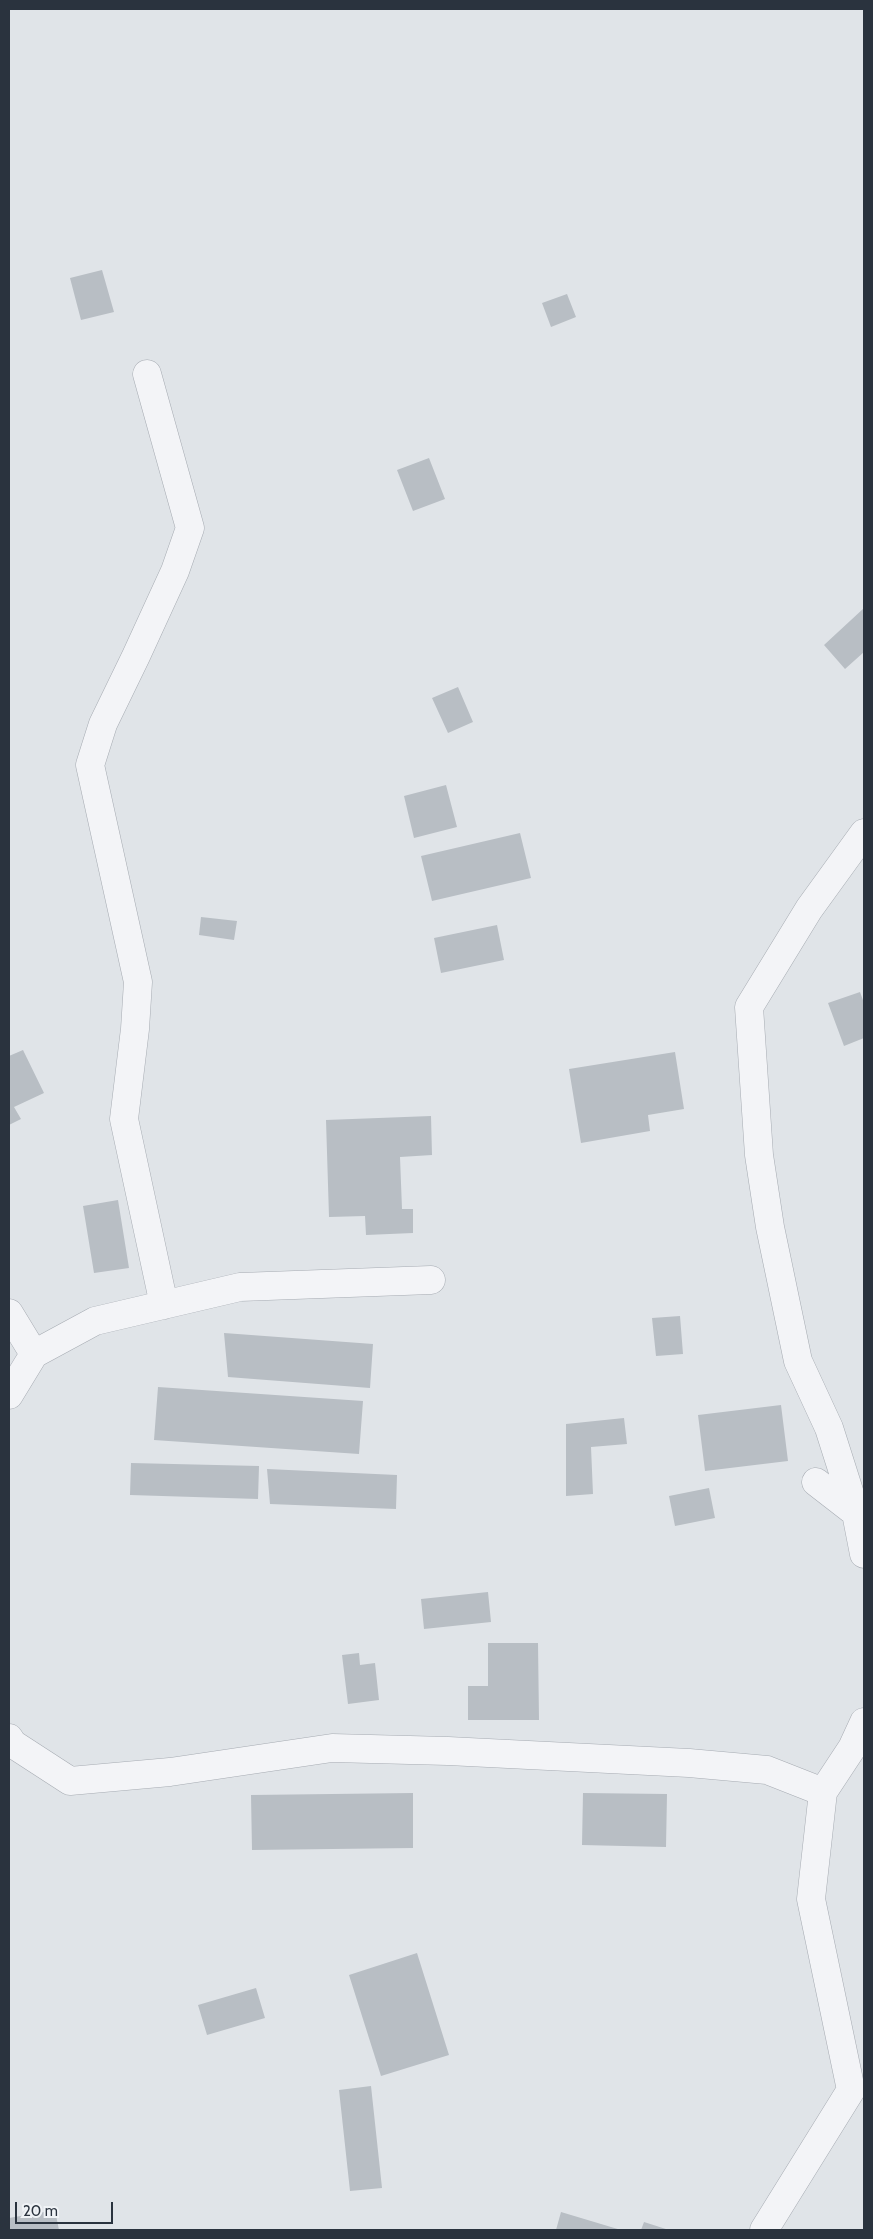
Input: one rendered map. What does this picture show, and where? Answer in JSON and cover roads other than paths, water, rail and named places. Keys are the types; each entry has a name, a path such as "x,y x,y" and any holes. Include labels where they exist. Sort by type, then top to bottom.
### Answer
{"street":[{"path":"147,374 190,528 175,571 103,724 90,765 138,982 135,1028 124,1119 164,1305"},
{"path":"864,833 809,909 749,1007 759,1155 772,1237 798,1361 829,1428 856,1513 864,1554"},
{"path":"9,1395 34,1354 95,1321 240,1287 432,1280"},
{"path":"9,1313 34,1354"},
{"path":"816,1482 856,1513"},
{"path":"764,2230 851,2090 811,1899 823,1792 852,1748 864,1722"},
{"path":"9,1738 12,1744 70,1781 170,1772 332,1748 476,1752 689,1763 747,1768 766,1770 823,1792"}]}
